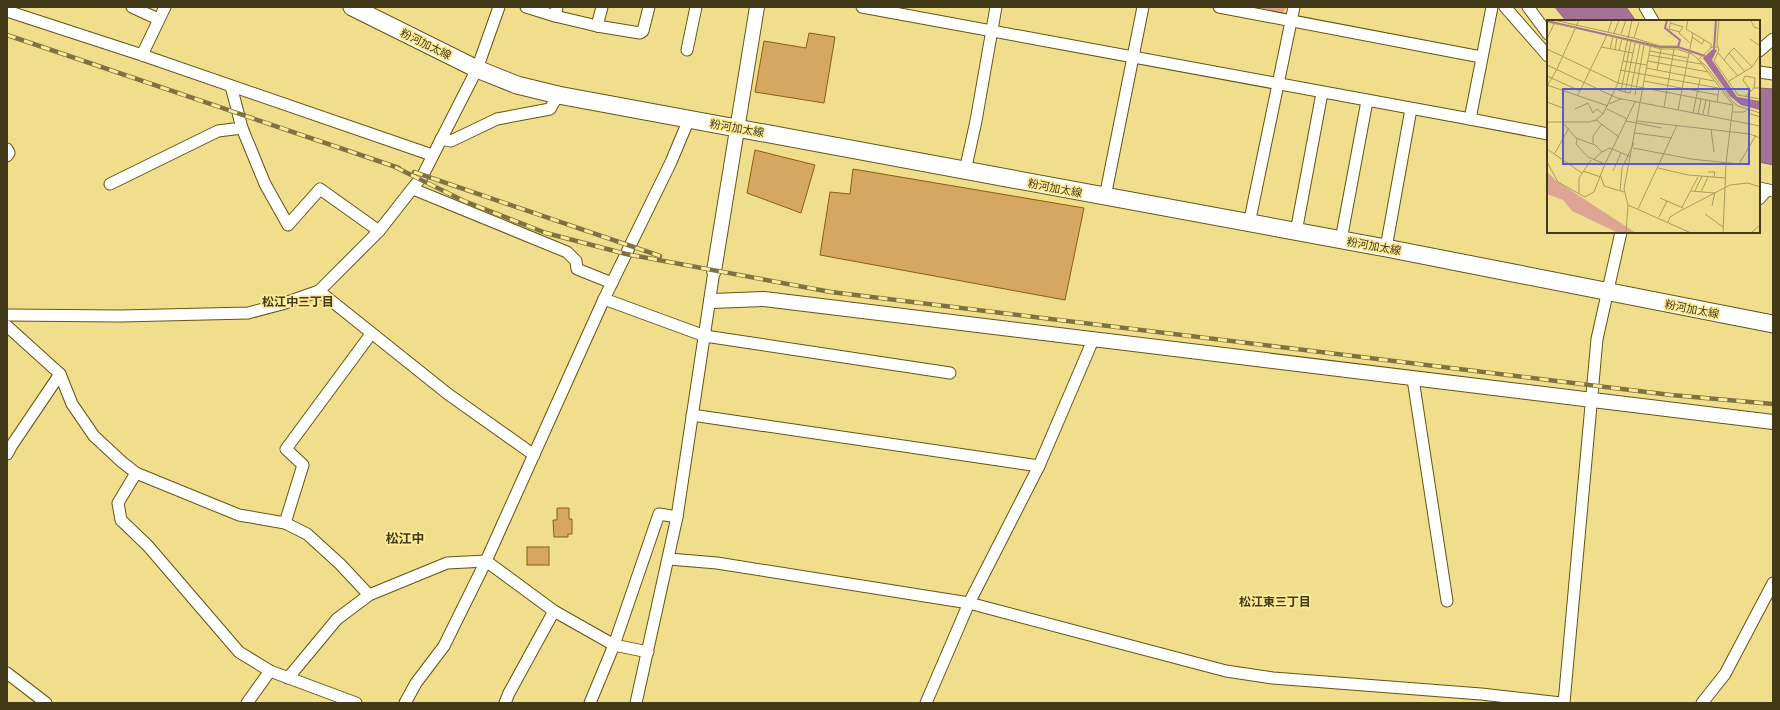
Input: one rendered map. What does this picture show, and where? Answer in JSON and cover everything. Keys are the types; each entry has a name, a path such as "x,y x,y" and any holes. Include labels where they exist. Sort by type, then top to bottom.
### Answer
{"main road":[{"name":"粉河加太線","path":"352,7 477,68 517,85 558,95 1249,224 1386,248 1773,324"}],"street":[{"path":"132,7 158,19"},
{"path":"142,55 165,7"},
{"path":"7,315 121,316 248,313 282,304 319,291 379,231 423,175 477,68 499,7"},
{"path":"526,7 556,11 597,26 640,33 643,31 649,7"},
{"path":"597,26 602,7"},
{"path":"687,50 696,7"},
{"path":"636,703 677,518 736,128 757,7"},
{"path":"862,7 1547,134"},
{"path":"965,171 996,7"},
{"path":"1105,197 1142,7"},
{"path":"1219,7 1481,57"},
{"path":"1249,224 1294,7"},
{"path":"1470,120 1481,57 1492,7"},
{"path":"1505,7 1547,55"},
{"path":"1528,7 1547,33"},
{"path":"1645,7 1652,20"},
{"path":"7,11 142,55 432,155"},
{"path":"1760,50 1773,39"},
{"path":"1760,72 1773,74"},
{"path":"231,86 242,128 265,184 288,225 320,189 379,231"},
{"path":"1296,232 1322,93"},
{"path":"441,139 452,141 497,119 550,109 558,95"},
{"path":"1340,240 1367,101"},
{"path":"1386,248 1411,109"},
{"path":"405,703 416,683 444,646 486,561 604,299 671,162 689,120"},
{"path":"110,184 218,131 242,128"},
{"path":"7,149 9,153 7,156"},
{"path":"413,189 567,252 576,261 577,269 612,283"},
{"path":"1564,703 1597,339 1621,233"},
{"path":"319,291 448,394 534,455"},
{"path":"604,299 705,336 950,373"},
{"path":"711,301 764,299 1773,422"},
{"path":"7,326 60,374 72,404 94,436 136,473 239,515 284,523 307,534 340,564 369,595"},
{"path":"284,523 303,465 286,449 371,334"},
{"path":"926,703 969,603 1039,466 1093,340"},
{"path":"7,454 60,374"},
{"path":"1413,379 1447,601"},
{"path":"692,415 1039,466"},
{"path":"136,473 118,504 121,520 148,546 239,652 270,671 356,703"},
{"path":"590,703 614,645 659,514 677,518"},
{"path":"669,559 717,564 969,603 1226,671 1273,678 1481,694 1561,703"},
{"path":"288,678 337,619 369,595 447,563 486,561 554,611 614,645 648,652"},
{"path":"1702,703 1725,674 1773,583"},
{"path":"505,703 554,611"},
{"path":"247,703 270,671"},
{"path":"7,673 46,703"}],"shaded area":[{"path":"1255,7 1287,7 1282,13"},
{"path":"1555,7 1626,7 1635,20 1565,20"},
{"path":"1760,88 1773,89 1773,165 1760,162"}],"building":[{"path":"809,33 835,37 824,103 755,92 764,41 806,48"},
{"path":"755,150 815,165 801,213 747,193"},
{"path":"853,169 1084,208 1065,300 820,255 830,192 850,194"},
{"path":"557,508 569,508 569,519 572,519 572,534 568,534 568,537 554,537 553,520 557,520"},
{"path":"527,547 549,547 549,565 527,565"}],"railway":[{"path":"7,35 399,168"},
{"path":"395,167 464,201 546,233 626,254 831,292 1671,395 1773,404"},
{"path":"414,172 660,256"}],"district":[{"name":"松江中三丁目","path":"298,302"},
{"name":"松江中","path":"405,538"},
{"name":"松江東三丁目","path":"1275,602"}]}
